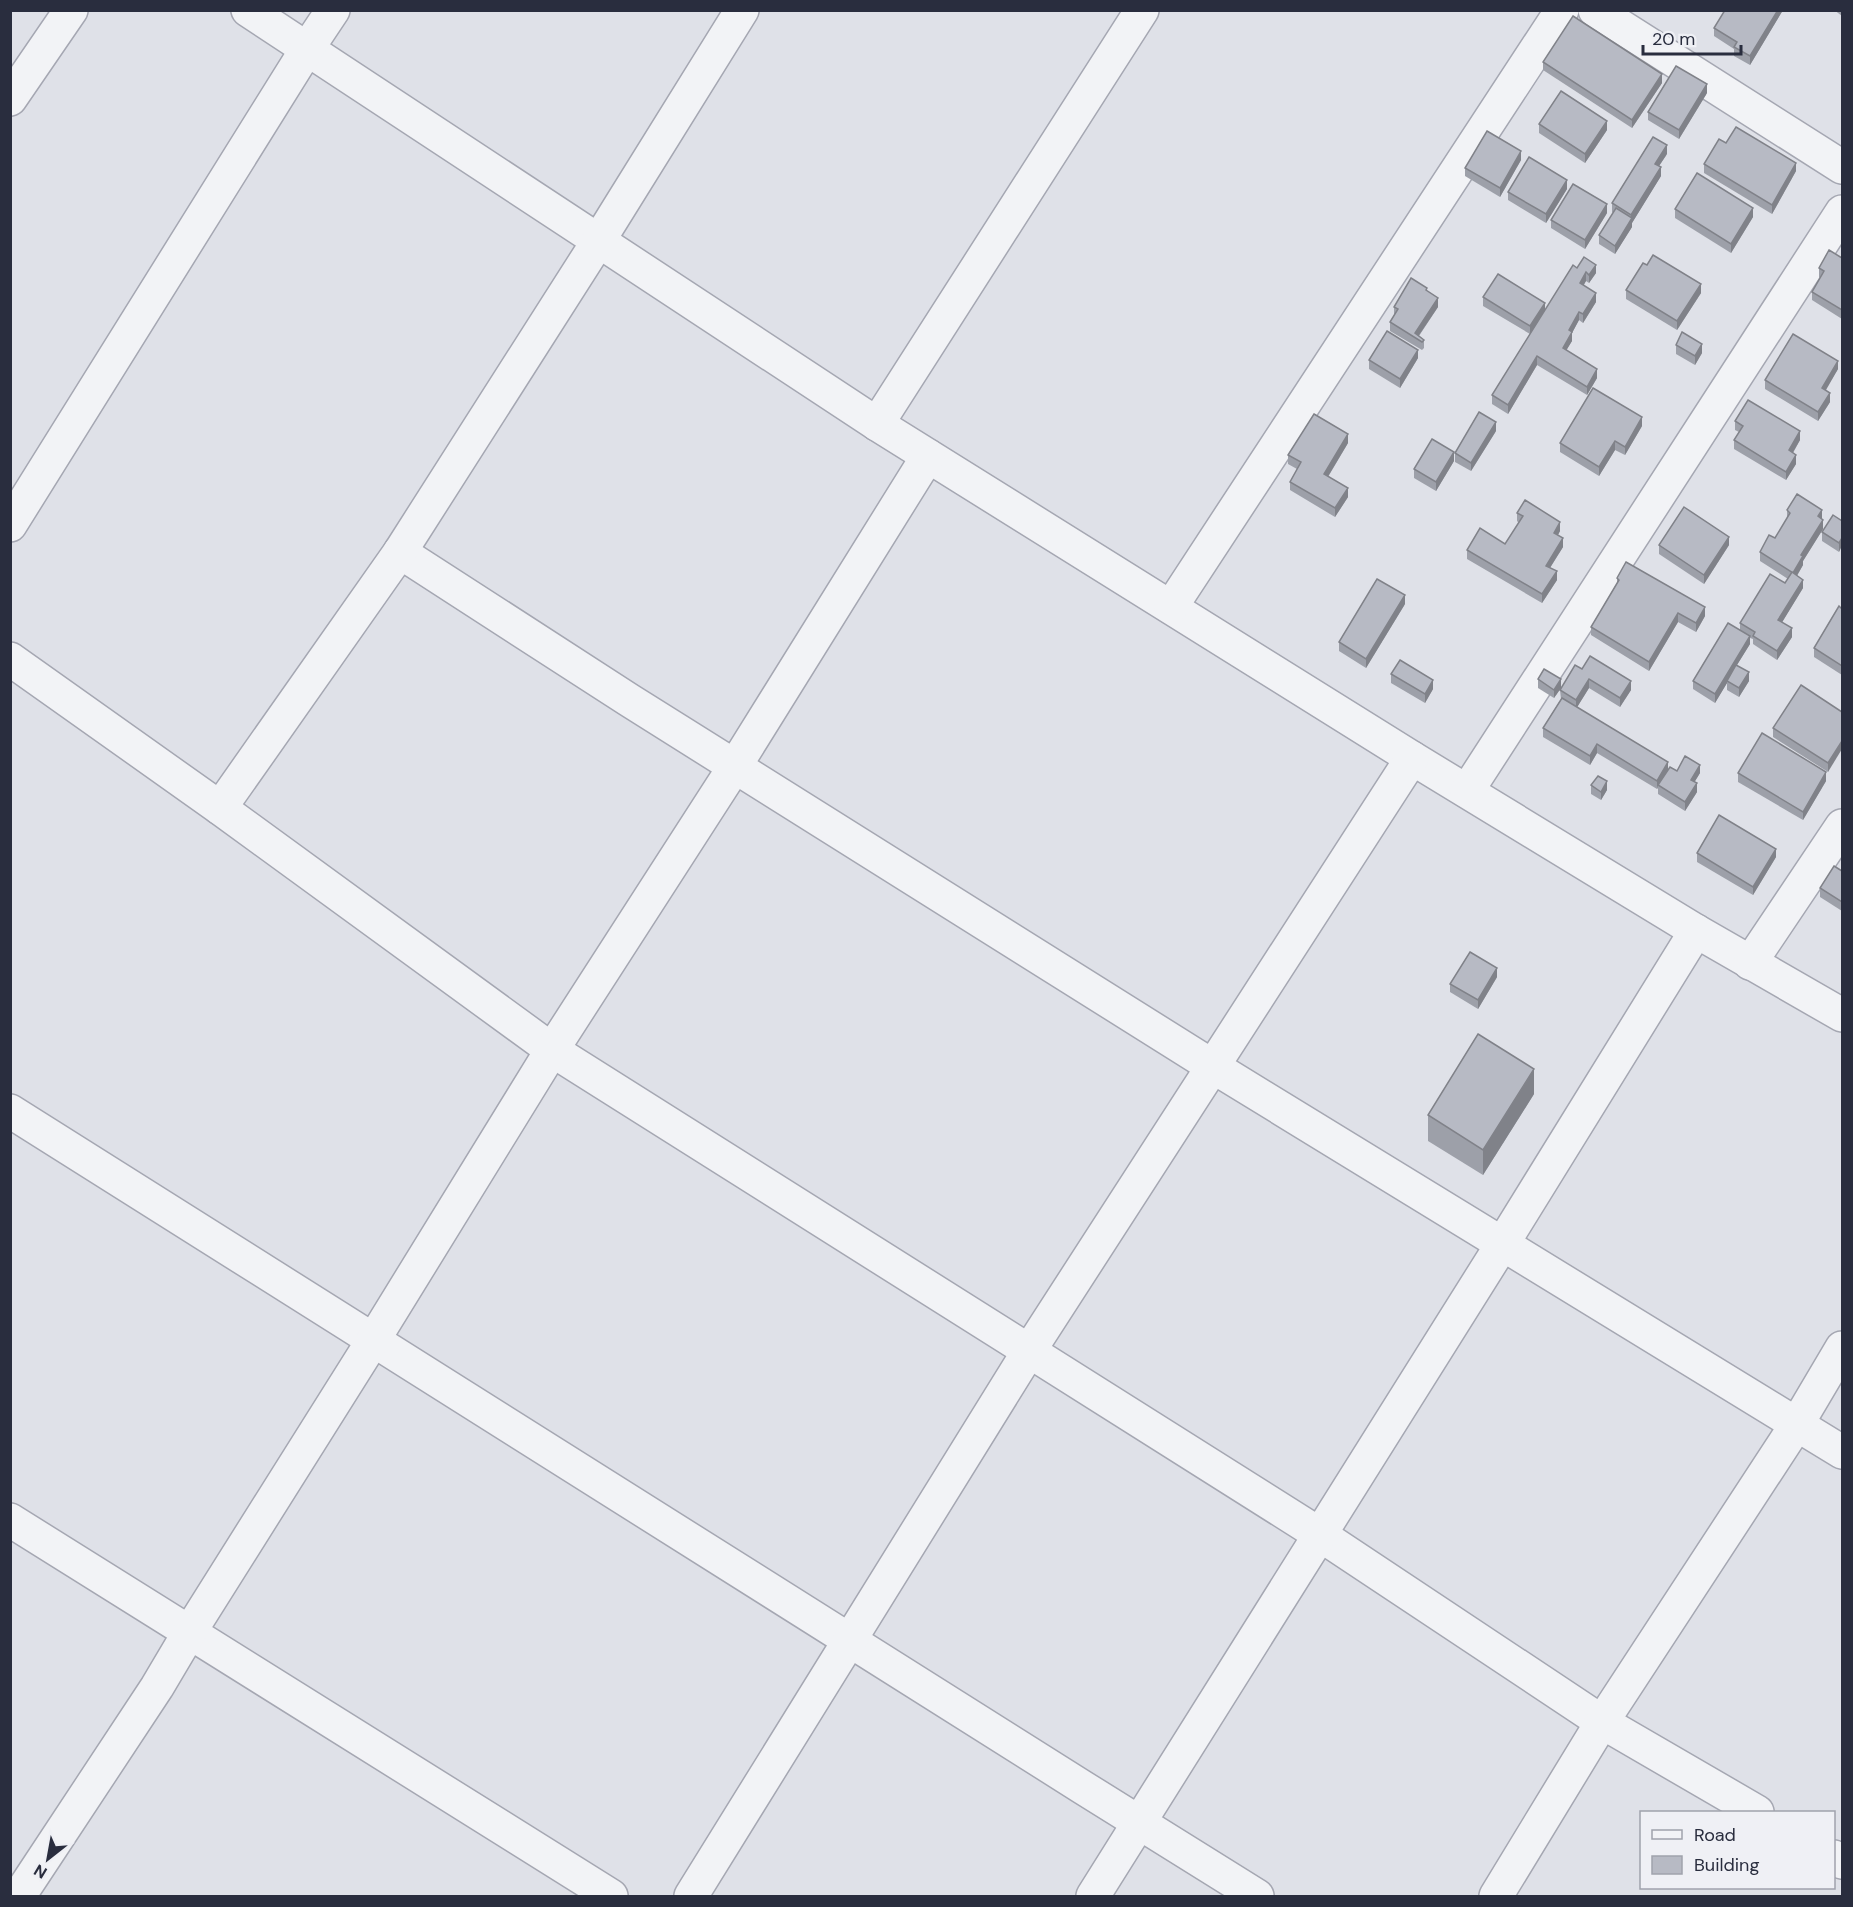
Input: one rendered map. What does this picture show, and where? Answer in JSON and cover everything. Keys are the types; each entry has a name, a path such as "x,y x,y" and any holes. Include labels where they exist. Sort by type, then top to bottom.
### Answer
{"street":[{"path":"10,99 71,10"},
{"path":"248,10 877,424 1412,758 1696,931 1842,1015"},
{"path":"10,525 333,10"},
{"path":"220,808 400,552 599,240 742,10"},
{"path":"877,424 1142,10"},
{"path":"1171,607 1562,10"},
{"path":"1595,10 1842,167"},
{"path":"1467,791 1842,212"},
{"path":"19,1896 157,1687 552,1050 735,766 928,456"},
{"path":"400,552 619,694 1212,1066 1842,1452"},
{"path":"10,659 220,808 552,1050 1319,1534 1602,1722 1755,1811"},
{"path":"691,1896 1029,1351 1412,758"},
{"path":"1750,963 1842,825"},
{"path":"1093,1896 1696,931"},
{"path":"10,1111 850,1642 1257,1896"},
{"path":"1496,1896 1602,1722 1797,1424 1842,1348"},
{"path":"10,1520 611,1896"}],"building":[{"path":"1725,10 1778,10 1750,56 1734,47 1737,42 1714,28"},
{"path":"1573,16 1662,74 1632,120 1543,62"},
{"path":"1676,66 1707,84 1679,130 1648,112"},
{"path":"1561,91 1607,121 1585,154 1539,124"},
{"path":"1736,127 1796,163 1772,205 1704,164 1719,139 1726,143"},
{"path":"1487,131 1521,151 1500,188 1465,168"},
{"path":"1653,137 1667,145 1655,164 1661,167 1631,215 1612,203"},
{"path":"1529,157 1567,180 1546,214 1508,192"},
{"path":"1697,173 1753,208 1731,244 1675,209"},
{"path":"1573,184 1607,204 1585,240 1551,220"},
{"path":"1616,208 1632,218 1615,246 1599,235"},
{"path":"1829,250 1842,258 1842,310 1812,292 1824,271 1819,268"},
{"path":"1653,255 1701,284 1677,321 1626,290 1643,263 1647,265"},
{"path":"1584,257 1596,265 1589,275 1586,272 1580,283 1596,293 1583,314 1579,312 1569,330 1572,332 1563,348 1597,369 1587,387 1537,356 1508,405 1492,395 1573,265 1577,268"},
{"path":"1498,274 1545,303 1530,326 1483,297"},
{"path":"1411,278 1438,298 1415,333 1424,340 1422,342 1390,322 1398,309 1394,307"},
{"path":"1387,331 1418,350 1400,379 1369,360"},
{"path":"1682,332 1702,344 1695,356 1676,345"},
{"path":"1793,334 1838,361 1822,388 1830,393 1818,412 1765,380"},
{"path":"1593,388 1642,417 1625,447 1615,441 1599,467 1560,443"},
{"path":"1748,400 1800,431 1789,450 1796,455 1786,472 1734,440 1743,426 1735,421"},
{"path":"1479,412 1496,422 1471,463 1455,453"},
{"path":"1314,414 1348,434 1324,474 1348,488 1335,508 1290,482 1301,462 1288,455"},
{"path":"1432,439 1454,452 1436,482 1414,469"},
{"path":"1797,494 1822,510 1818,516 1823,520 1801,555 1803,556 1793,573 1760,552 1769,535 1775,538 1790,513 1787,510"},
{"path":"1525,500 1560,522 1554,533 1563,538 1546,566 1557,571 1542,594 1467,550 1480,528 1505,544 1523,516 1517,513"},
{"path":"1684,507 1729,537 1704,575 1659,545"},
{"path":"1833,515 1842,521 1842,538 1839,543 1822,532"},
{"path":"1626,562 1705,607 1696,623 1678,613 1649,662 1591,627 1619,580 1617,578"},
{"path":"1792,572 1803,580 1778,620 1792,628 1777,651 1753,636 1755,632 1740,623 1770,574 1785,583"},
{"path":"1377,579 1405,595 1366,659 1339,642"},
{"path":"1839,606 1842,609 1842,666 1814,648"},
{"path":"1728,623 1750,636 1715,694 1693,681"},
{"path":"1590,656 1631,681 1620,698 1589,679 1576,700 1560,690 1575,665 1582,669"},
{"path":"1400,660 1433,680 1425,694 1391,674"},
{"path":"1736,665 1749,672 1739,688 1727,681"},
{"path":"1544,669 1561,679 1554,690 1538,679"},
{"path":"1801,685 1842,712 1842,741 1828,763 1773,728"},
{"path":"1562,698 1668,762 1657,781 1597,744 1590,756 1543,728"},
{"path":"1762,733 1826,772 1803,812 1738,773"},
{"path":"1685,756 1700,765 1691,780 1697,783 1685,802 1658,785 1670,767 1677,771"},
{"path":"1598,776 1607,781 1601,792 1591,785"},
{"path":"1719,815 1776,849 1753,887 1697,853"},
{"path":"1834,866 1842,871 1842,902 1820,888"},
{"path":"1470,952 1497,968 1478,1000 1450,984"},
{"path":"1478,1034 1534,1069 1483,1150 1428,1115"}]}
